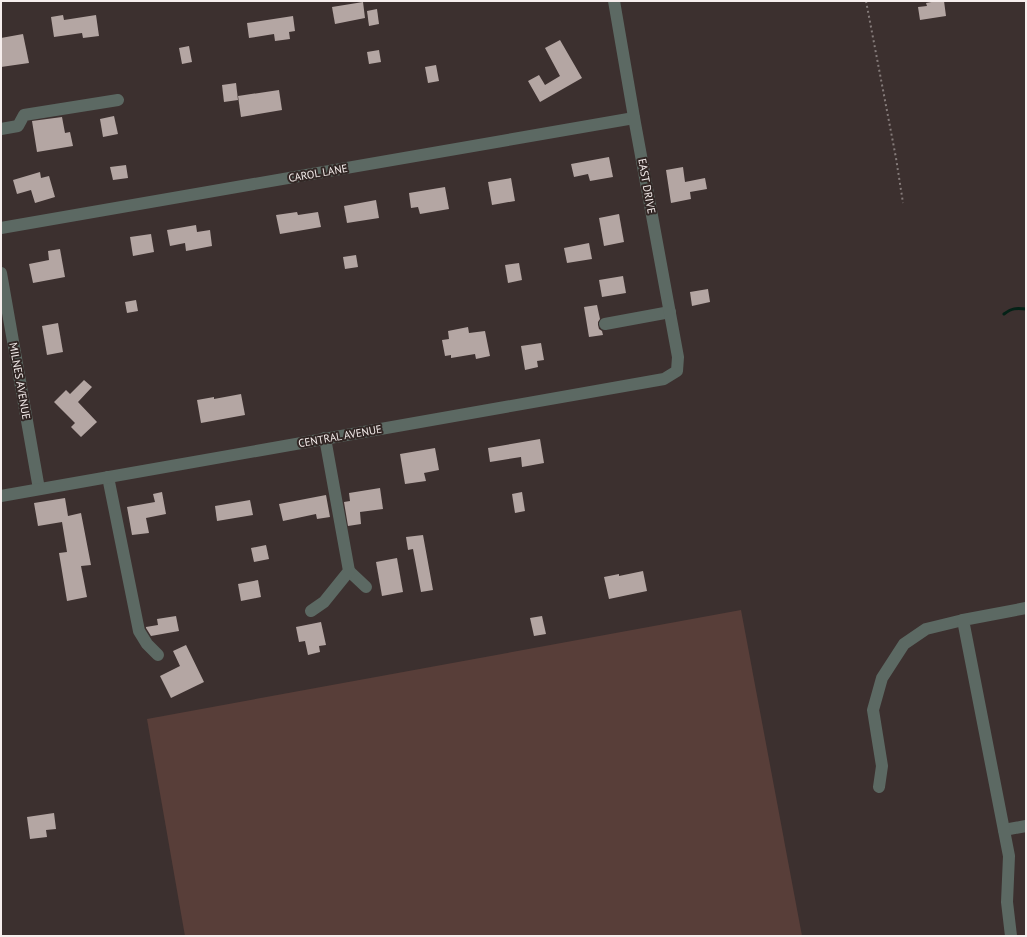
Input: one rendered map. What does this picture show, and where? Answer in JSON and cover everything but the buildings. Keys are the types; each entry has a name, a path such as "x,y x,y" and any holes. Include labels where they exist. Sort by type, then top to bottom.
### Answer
{"street":[{"name":"EAST DRIVE","path":"614,1 678,358 677,371"},
{"path":"1,129 18,126 24,115 118,100"},
{"name":"CAROL LANE","path":"1,228 634,118"},
{"name":"MILNES AVENUE","path":"1,273 39,489"},
{"path":"605,324 670,312"},
{"name":"CENTRAL AVENUE","path":"1,496 664,379 677,371"},
{"path":"325,438 349,571 366,587"},
{"path":"108,476 139,631 146,644 158,656"},
{"path":"311,611 324,602 349,571"},
{"path":"879,787 882,766 873,710 882,678 904,644 926,629 963,620 1026,608"},
{"path":"963,620 1009,856 1006,902 1011,936"},
{"path":"1004,830 1026,826"}],"path":[{"path":"866,1 904,203"}],"shaded area":[{"path":"741,610 802,936 185,936 147,719"}],"waterway":[{"path":"1004,314 1014,309 1026,309"}]}
